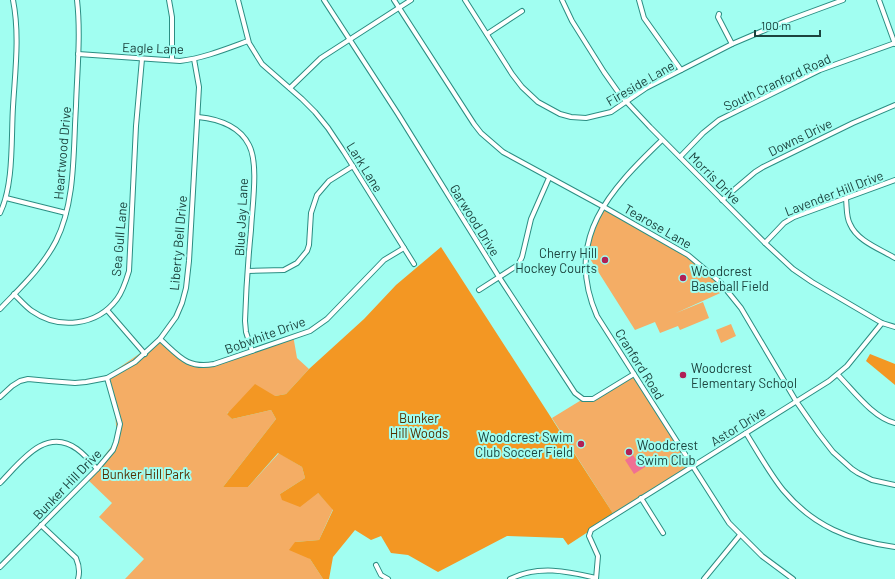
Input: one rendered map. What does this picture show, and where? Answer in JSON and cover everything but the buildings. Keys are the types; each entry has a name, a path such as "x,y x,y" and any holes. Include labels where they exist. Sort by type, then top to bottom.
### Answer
{"street":[{"path":"0,213 6,198 9,179 16,32 13,0"},
{"name":"Heartwood Drive","path":"0,309 38,269 57,239 66,213 73,155 79,16 77,0"},
{"path":"169,0 172,17 172,60"},
{"path":"238,0 248,41"},
{"name":"Garwood Drive","path":"324,0 398,114 499,277 575,393 579,397 587,400 594,398 634,374"},
{"name":"Tearose Lane","path":"394,0 481,133 503,152 549,178 604,206 688,255 720,282 741,308 796,402 834,452 852,469 872,480 895,485"},
{"path":"290,88 320,58 411,0"},
{"name":"Fireside Lane","path":"465,0 522,87 538,102 560,114 571,117 586,118 611,112 646,88 732,44 786,21 843,0"},
{"name":"Morris Drive","path":"562,0 572,21 604,72 627,102 662,140 765,243 793,269 844,302 882,323 895,327"},
{"path":"639,0 644,18 681,70"},
{"path":"879,0 895,43"},
{"path":"487,34 522,11"},
{"path":"719,14 718,17 732,44"},
{"name":"Eagle Lane","path":"78,54 142,59 194,59 248,41"},
{"name":"Lark Lane","path":"248,41 262,64 315,112 328,128 414,264"},
{"name":"South Cranford Road","path":"680,157 703,133 719,120 820,70 895,43"},
{"name":"Sea Gull Lane","path":"14,294 32,311 46,319 62,323 81,322 96,317 107,310 117,299 122,290 129,271 136,126 142,59"},
{"name":"Liberty Bell Drive","path":"0,397 12,386 20,381 28,379 75,383 107,378 135,362 145,354 160,339 176,317 186,288 189,261 199,87 194,59"},
{"name":"Downs Drive","path":"722,200 763,167 853,124 895,106"},
{"name":"Blue Jay Lane","path":"198,117 226,123 235,129 245,137 254,159 245,321 246,332 252,351"},
{"name":"Cranford Road","path":"662,140 626,175 604,206 592,233 585,265 589,295 597,316 729,523 762,556 793,579"},
{"path":"248,271 284,270 297,263 307,251 309,245 311,213 318,195 329,181 353,166"},
{"path":"479,290 518,265 522,257 532,218 549,178"},
{"name":"Lavender Hill Drive","path":"765,243 784,223 794,217 895,180"},
{"path":"6,198 66,213"},
{"path":"846,199 848,219 852,229 863,239 895,258"},
{"name":"Bobwhite Drive","path":"160,339 187,362 195,365 214,364 310,332 327,319 384,260 404,248"},
{"path":"107,310 145,354"},
{"name":"Astor Drive","path":"596,579 598,556 589,538 591,530 838,375 859,353 882,323"},
{"path":"838,375 875,413 895,423"},
{"name":"Bunker Hill Drive","path":"0,567 97,469 113,450 119,428 117,411 107,378"},
{"path":"746,433 782,489 808,513 826,526 851,538 895,547"},
{"path":"0,483 32,451 38,446 46,443 66,443 77,449 97,469"},
{"path":"641,498 663,533"},
{"path":"41,526 76,558 80,571 78,579"},
{"path":"704,579 740,535"},
{"path":"376,565 381,575 388,579"},
{"path":"510,579 528,573 547,570 568,572 596,579"}],"green space":[{"path":"604,207 688,255 727,290 676,313 703,302 709,318 680,330 678,326 660,333 655,322 635,330 587,254"},
{"name":"Bunker Hill Woods","path":"441,247 614,515 568,545 563,538 507,536 438,572 408,555 391,553 381,536 371,540 355,530 333,557 329,579 323,579 310,559 289,550 295,542 319,540 333,510 318,493 300,507 282,500 280,494 305,478 302,467 278,453 248,487 223,487 276,419 271,410 232,419 227,414 255,384 275,396 286,394 309,369 364,319 396,285"},
{"path":"731,324 736,336 721,343 716,330"},
{"name":"Bunker Hill Park","path":"293,335 297,358 309,369 286,394 275,396 227,413 232,419 271,410 276,419 223,487 248,487 279,453 302,467 305,478 280,494 318,493 333,509 319,540 295,542 310,559 323,579 125,579 144,559 99,517 112,503 87,479 117,439 114,397 104,378 161,339 188,361 207,366"},
{"path":"870,354 895,364 895,385 866,361"},
{"name":"Woodcrest Swim Club","path":"634,374 692,466 614,515 552,418 583,399 589,400"}],"shaded area":[{"path":"633,455 638,463 645,459 648,465 634,474 625,460"}],"place":[{"name":"Cherry Hill Hockey Courts","path":"605,260"},
{"name":"Woodcrest Baseball Field","path":"683,278"},
{"name":"Woodcrest Elementary School","path":"683,375"},
{"name":"Woodcrest Swim Club Soccer Field","path":"581,444"},
{"name":"Woodcrest Swim Club","path":"629,452"}]}
